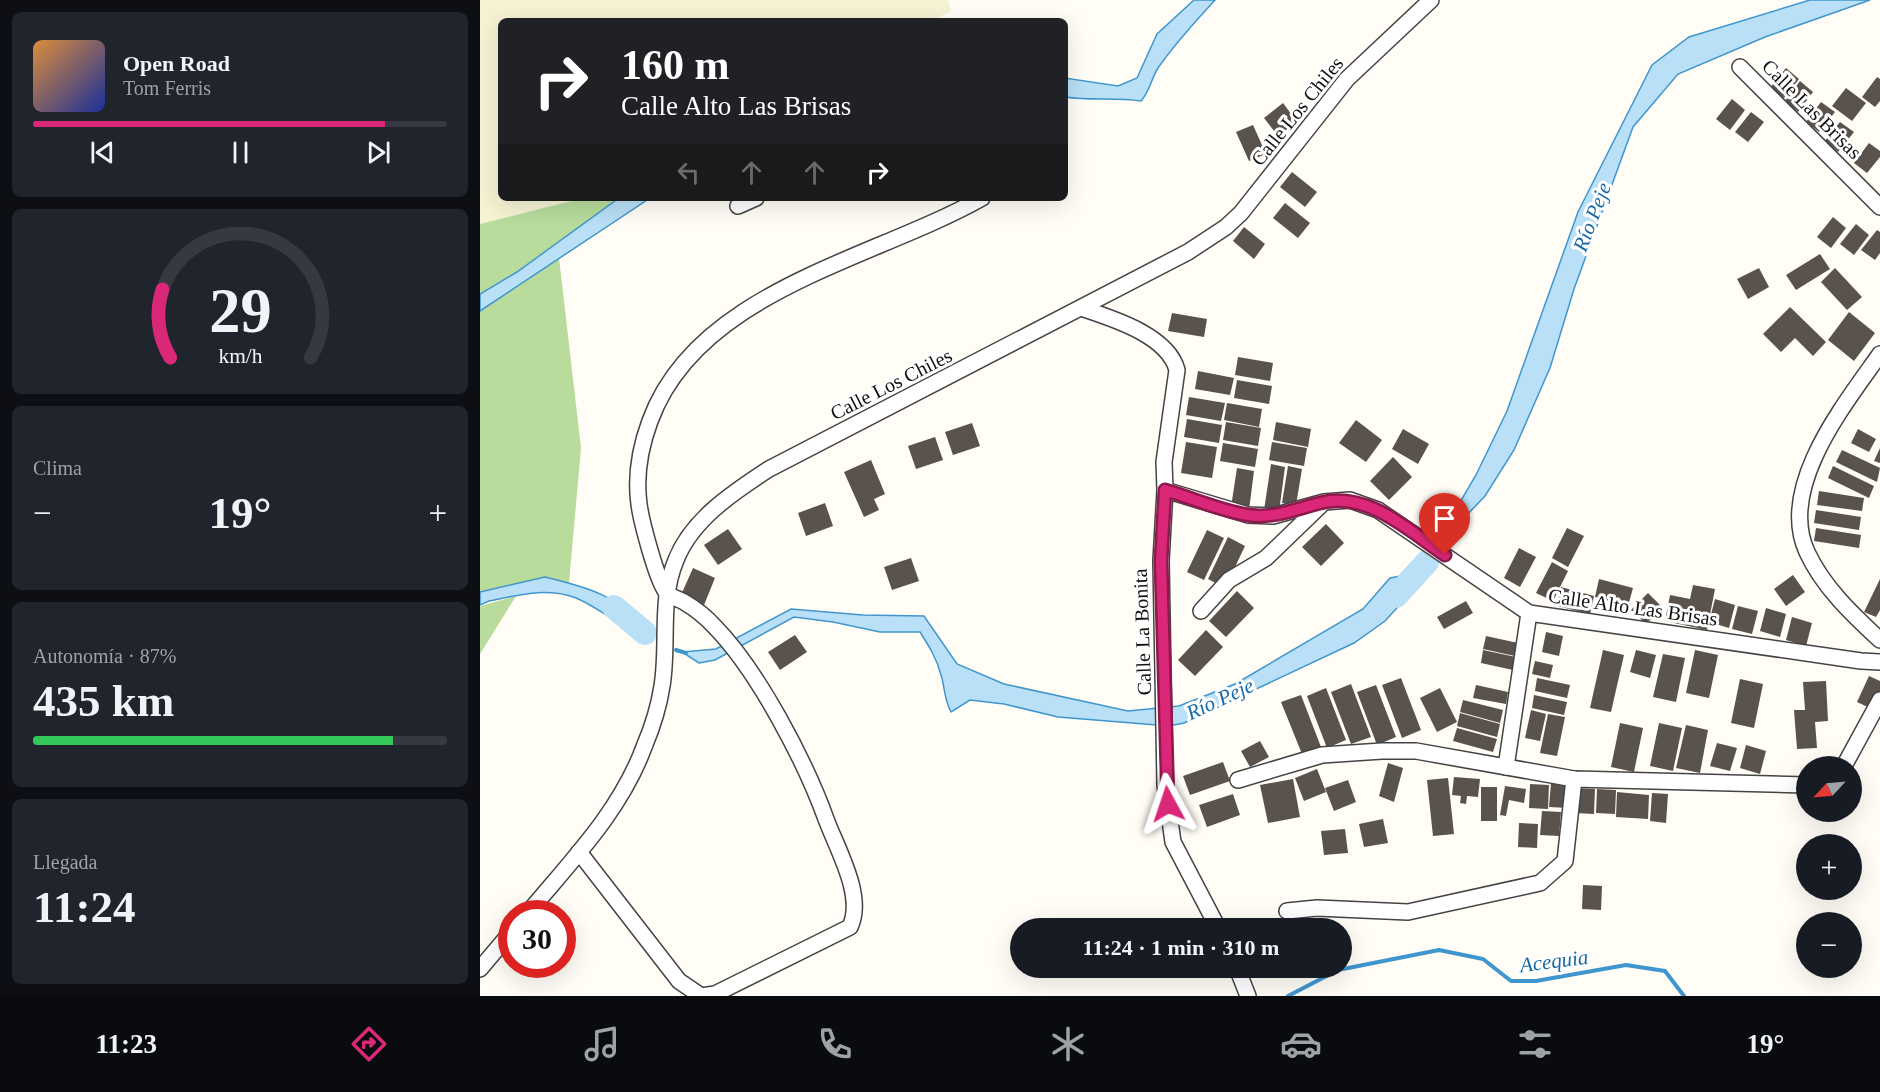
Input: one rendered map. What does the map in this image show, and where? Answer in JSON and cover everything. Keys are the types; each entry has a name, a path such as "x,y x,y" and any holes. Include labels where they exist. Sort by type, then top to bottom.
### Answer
{"street":[{"name":"Calle Los Chiles","path":"539,900 610,812 637,763 652,725 662,685 666,592 676,559 688,538 714,509 769,469 1188,252 1226,227 1255,198 1347,79 1426,2"},
{"name":"Calle Las Brisas","path":"1740,67 1880,207"},
{"path":"738,206 749,201"},
{"path":"579,852 679,981 701,996 715,994 850,927 855,917 853,898 819,801 777,717 729,641 704,615 666,592 640,520 637,490 640,448 658,398 679,368 702,344 767,296 975,201"},
{"name":"Calle La Bonita","path":"1081,308 1127,324 1174,359 1177,369 1164,462 1165,490 1161,561 1165,785 1173,842 1213,918"},
{"path":"1880,354 1840,411 1820,445 1805,482 1800,509 1801,531 1806,552 1841,602 1880,640"},
{"name":"Calle Alto Las Brisas","path":"1165,490 1248,515 1273,516 1324,502 1350,500 1378,510 1529,613 1862,662 1880,662"},
{"path":"1201,611 1229,580 1266,558 1324,502"},
{"path":"1506,767 1529,613"},
{"path":"1849,756 1880,700"},
{"path":"1238,780 1322,755 1416,751 1574,779 1703,784 1796,784"},
{"path":"1287,911 1317,908 1407,912 1540,883 1565,861 1574,779"},
{"path":"480,969 498,948"},
{"path":"1241,978 1248,996"}],"shaded area":[{"path":"480,0 948,0 951,11 937,18 498,18 498,201 571,201 480,224"}],"green space":[{"path":"571,201 615,201 517,272 480,294 480,224"},
{"path":"559,258 581,448 569,583 545,577 480,592 480,311"},
{"path":"516,596 480,654 480,606"}],"water":[{"path":"1194,0 1215,0 1165,59 1141,101 1068,97 1068,78 1118,86 1137,78 1157,34"},
{"path":"1810,0 1870,0 1765,37 1678,74 1633,127 1574,289 1550,368 1514,450 1485,496 1445,538 1453,514 1476,475 1507,411 1578,212 1652,65 1689,37"},
{"path":"615,201 645,201 480,311 480,294 517,272"},
{"path":"1418,573 1419,584 1385,621 1354,643 1184,723 1169,726 1058,717 1004,704 970,700 951,712 937,664 920,632 880,632 794,617 715,660 699,663 682,652 716,649 791,609 863,615 924,616 957,664 1004,684 1128,711 1179,706 1235,684 1363,609 1390,578"},
{"path":"545,577 585,588 611,599 632,617 639,628 622,623 576,598 554,593 522,595 489,601 480,605 480,592"}],"building":[{"path":"1786,68 1799,79 1784,98 1770,88"},
{"path":"1877,77 1880,79 1880,101 1875,107 1862,97"},
{"path":"1800,81 1813,92 1798,112 1785,101"},
{"path":"1846,88 1866,103 1852,121 1832,106"},
{"path":"1732,99 1745,110 1730,130 1716,119"},
{"path":"1821,102 1835,112 1819,132 1806,122"},
{"path":"1283,103 1297,122 1278,136 1264,118"},
{"path":"1751,112 1764,122 1748,142 1735,132"},
{"path":"1840,122 1854,132 1838,152 1825,141"},
{"path":"1253,125 1266,154 1249,161 1236,132"},
{"path":"1869,143 1880,151 1880,157 1867,173 1854,163"},
{"path":"1292,172 1317,192 1305,207 1280,187"},
{"path":"1285,203 1310,223 1298,238 1273,218"},
{"path":"1833,217 1846,228 1831,248 1817,237"},
{"path":"1856,224 1869,235 1854,255 1840,244"},
{"path":"1244,227 1265,244 1254,259 1233,241"},
{"path":"1877,230 1880,232 1880,253 1875,260 1861,250"},
{"path":"1820,254 1830,269 1796,290 1786,275"},
{"path":"1759,268 1769,287 1748,299 1737,279"},
{"path":"1835,268 1862,297 1847,310 1821,282"},
{"path":"1790,307 1826,342 1813,356 1795,338 1781,352 1763,334"},
{"path":"1849,312 1875,333 1854,361 1828,340"},
{"path":"1172,313 1207,319 1204,337 1168,331"},
{"path":"1238,357 1273,363 1270,381 1235,375"},
{"path":"1198,371 1234,378 1230,395 1195,389"},
{"path":"1237,380 1272,386 1269,404 1234,398"},
{"path":"1189,397 1225,403 1221,421 1186,415"},
{"path":"1227,403 1262,409 1259,427 1224,420"},
{"path":"1187,419 1222,425 1219,443 1184,437"},
{"path":"1356,420 1382,440 1366,462 1339,443"},
{"path":"1226,422 1261,428 1258,446 1223,440"},
{"path":"1276,422 1311,429 1308,447 1273,440"},
{"path":"972,423 980,446 953,455 945,432"},
{"path":"1403,429 1429,444 1418,464 1392,449"},
{"path":"1858,429 1876,439 1869,452 1851,443"},
{"path":"935,437 943,460 916,469 908,446"},
{"path":"1186,442 1217,447 1212,478 1181,473"},
{"path":"1272,442 1307,448 1304,466 1269,460"},
{"path":"1223,443 1258,449 1255,467 1220,461"},
{"path":"1880,448 1880,463 1874,461"},
{"path":"1842,450 1880,468 1877,482 1836,462"},
{"path":"1393,457 1412,477 1389,500 1370,481"},
{"path":"871,460 885,494 874,499 879,510 864,517 844,472"},
{"path":"1271,464 1285,467 1279,512 1264,510"},
{"path":"1288,466 1302,469 1296,505 1282,503"},
{"path":"1833,466 1874,486 1869,498 1828,478"},
{"path":"1237,468 1254,471 1249,510 1231,507"},
{"path":"1819,491 1864,498 1862,511 1817,505"},
{"path":"825,503 833,526 806,536 798,513"},
{"path":"1816,510 1861,517 1859,530 1814,523"},
{"path":"1326,524 1344,543 1321,566 1302,547"},
{"path":"1567,528 1584,536 1568,567 1552,558"},
{"path":"1816,528 1861,535 1859,548 1814,541"},
{"path":"728,529 742,549 718,565 704,545"},
{"path":"1207,530 1224,538 1204,580 1187,572"},
{"path":"1228,537 1245,546 1225,588 1208,579"},
{"path":"1519,548 1536,557 1520,587 1504,578"},
{"path":"911,558 919,581 892,590 884,567"},
{"path":"1552,562 1568,571 1553,601 1536,593"},
{"path":"693,568 715,578 704,605 681,595"},
{"path":"1793,575 1805,592 1786,606 1774,589"},
{"path":"1599,579 1633,588 1628,606 1595,597"},
{"path":"1880,579 1880,610 1876,617 1864,612"},
{"path":"1693,585 1715,589 1707,630 1665,621 1670,595 1690,599"},
{"path":"1561,587 1594,596 1590,614 1557,606"},
{"path":"1237,591 1254,608 1226,637 1209,621"},
{"path":"1648,593 1663,608 1646,624 1631,610"},
{"path":"1715,599 1735,605 1729,628 1709,622"},
{"path":"1466,601 1473,613 1444,629 1437,617"},
{"path":"1738,606 1758,611 1752,634 1732,629"},
{"path":"1766,608 1786,614 1780,637 1760,631"},
{"path":"1792,617 1812,623 1806,646 1786,640"},
{"path":"1206,630 1223,647 1195,676 1178,660"},
{"path":"1546,632 1563,636 1559,656 1542,652"},
{"path":"795,635 807,652 780,670 768,652"},
{"path":"1486,636 1518,643 1515,656 1483,649"},
{"path":"1483,650 1516,657 1513,670 1481,663"},
{"path":"1603,650 1624,655 1611,712 1590,708"},
{"path":"1636,650 1656,655 1650,678 1630,672"},
{"path":"1695,650 1718,655 1709,698 1686,693"},
{"path":"1663,654 1685,658 1676,702 1653,697"},
{"path":"1535,661 1553,665 1550,678 1532,674"},
{"path":"1869,676 1880,681 1880,692 1872,709 1857,702"},
{"path":"1401,678 1421,730 1402,738 1382,685"},
{"path":"1537,678 1570,685 1567,698 1535,691"},
{"path":"1740,679 1763,684 1754,728 1731,723"},
{"path":"1826,681 1828,721 1815,722 1817,748 1797,749 1794,710 1805,710 1803,682"},
{"path":"1351,684 1371,737 1351,744 1331,692"},
{"path":"1376,685 1396,737 1377,745 1357,692"},
{"path":"1476,685 1508,692 1506,704 1473,698"},
{"path":"1326,688 1346,740 1327,748 1307,696"},
{"path":"1440,688 1457,722 1437,732 1420,698"},
{"path":"1301,695 1321,747 1302,754 1281,702"},
{"path":"1534,695 1567,702 1564,715 1532,708"},
{"path":"1463,700 1503,710 1500,723 1460,712"},
{"path":"1531,710 1546,714 1540,741 1525,738"},
{"path":"1460,713 1500,724 1497,737 1457,726"},
{"path":"1548,714 1565,717 1557,756 1540,753"},
{"path":"1620,723 1643,728 1634,772 1611,767"},
{"path":"1659,723 1682,728 1673,771 1650,766"},
{"path":"1686,725 1708,730 1700,773 1676,768"},
{"path":"1457,728 1497,739 1493,752 1453,741"},
{"path":"1260,741 1269,757 1250,767 1241,751"},
{"path":"1717,743 1737,748 1730,771 1710,766"},
{"path":"1746,745 1766,751 1760,774 1740,768"},
{"path":"1223,762 1230,781 1190,795 1183,776"},
{"path":"1388,763 1403,768 1394,802 1379,796"},
{"path":"1317,769 1326,792 1304,801 1295,778"},
{"path":"1454,777 1480,779 1478,797 1467,796 1466,804 1460,803 1461,796 1452,795"},
{"path":"1448,778 1454,834 1433,836 1427,780"},
{"path":"1293,779 1300,817 1268,823 1260,785"},
{"path":"1348,780 1356,802 1334,811 1325,788"},
{"path":"1551,783 1569,784 1568,808 1549,807"},
{"path":"1530,784 1549,785 1548,809 1529,808"},
{"path":"1505,786 1526,789 1524,803 1509,800 1506,816 1500,815"},
{"path":"1481,787 1497,787 1497,821 1481,821"},
{"path":"1576,788 1595,789 1594,814 1575,813"},
{"path":"1597,789 1616,790 1615,814 1596,813"},
{"path":"1617,792 1649,795 1648,819 1616,817"},
{"path":"1652,793 1668,794 1666,823 1650,821"},
{"path":"1233,794 1240,815 1207,827 1199,805"},
{"path":"1542,811 1561,812 1559,836 1540,835"},
{"path":"1383,819 1388,843 1364,847 1359,824"},
{"path":"1519,823 1538,824 1537,848 1518,847"},
{"path":"1345,829 1348,853 1324,855 1321,831"},
{"path":"1583,885 1602,886 1601,910 1582,909"}],"waterway":[{"name":"Río Peje","path":"1396,596 1427,562"},
{"name":"Río Peje","path":"614,607 645,633"},
{"path":"676,650 686,653"},
{"name":"Acequia","path":"1288,996 1338,970 1439,950 1483,959 1511,981 1536,981 1626,965 1665,971 1684,996"}],"route":[{"path":"1168,804 1165,785 1161,561 1165,490 1248,515 1273,516 1324,502 1350,500 1378,510 1445,555"}]}
